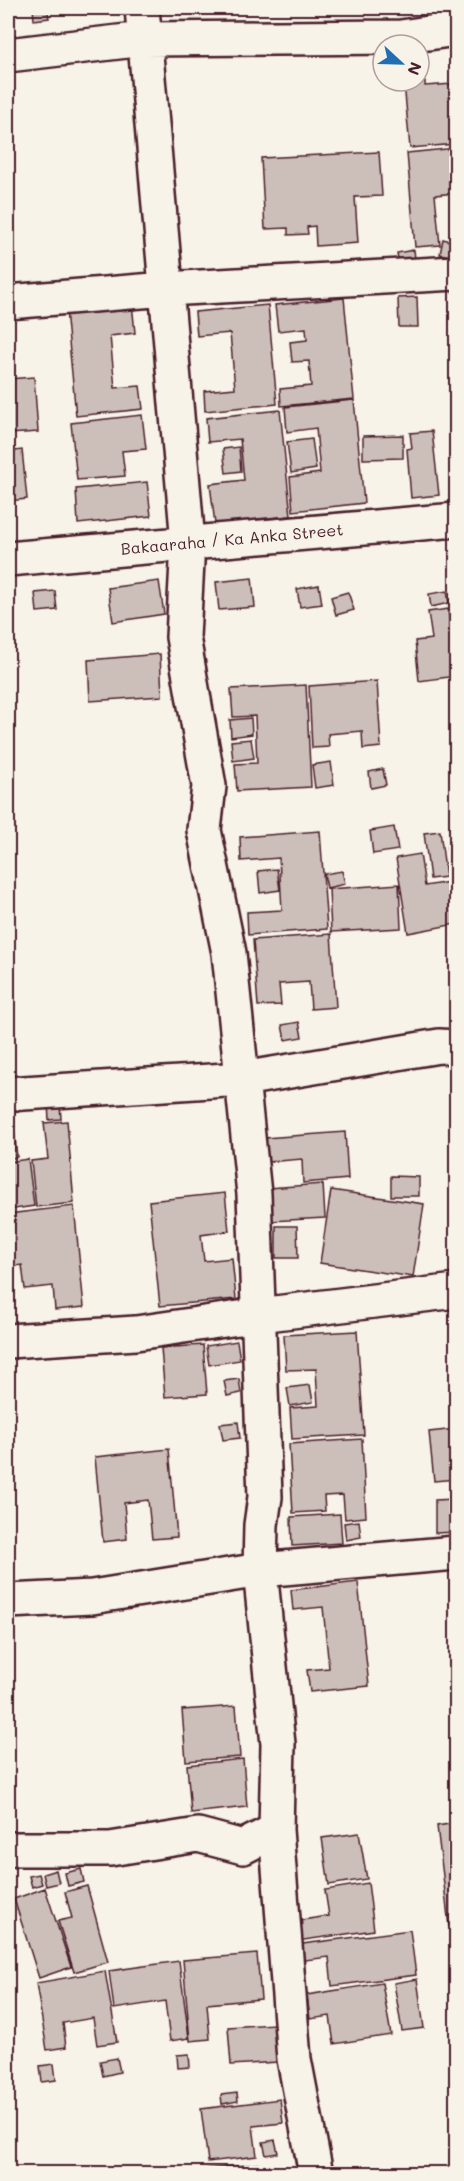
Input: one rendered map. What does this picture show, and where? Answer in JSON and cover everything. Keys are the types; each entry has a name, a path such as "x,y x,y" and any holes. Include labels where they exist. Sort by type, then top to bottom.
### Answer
{"street":[{"path":"142,8 188,543 183,637 209,786 204,830 229,953 254,1194 265,1497 261,1525 260,1570 278,1744 276,1830 294,2059 316,2174"},
{"path":"8,56 144,39 401,37 456,29"},
{"path":"8,302 166,289 456,273"},
{"name":"Bakaaraha / Ka Anka Street","path":"8,559 456,520"},
{"path":"8,1094 242,1079 440,1046 456,1047"},
{"path":"8,1341 136,1334 259,1315 456,1292"},
{"path":"8,1601 92,1597 260,1570 456,1553"},
{"path":"8,1849 110,1849 198,1835 243,1847 276,1830"}],"building":[{"path":"33,8 47,8 49,18 34,20"},
{"path":"81,8 117,8 117,9 81,13"},
{"path":"451,66 456,66 456,144 410,148 405,93 431,93 431,86 453,84"},
{"path":"456,148 456,193 435,195 440,245 415,247 407,153"},
{"path":"379,152 382,196 355,197 358,243 316,246 315,226 307,227 308,234 288,235 288,228 265,229 261,158"},
{"path":"443,239 454,242 450,256 440,254"},
{"path":"414,250 416,267 400,269 397,253"},
{"path":"417,297 418,327 399,327 398,298"},
{"path":"344,298 354,399 281,406 280,389 311,386 309,361 292,362 290,342 307,340 306,328 278,331 275,305"},
{"path":"132,303 135,333 110,336 115,388 140,386 143,409 76,416 66,310"},
{"path":"268,305 277,404 205,411 204,391 235,388 230,333 197,336 195,312"},
{"path":"34,377 38,432 9,434 8,379"},
{"path":"354,400 364,503 293,511 290,477 320,473 316,428 287,432 285,407"},
{"path":"280,410 291,516 215,524 210,484 244,480 240,439 208,442 206,418"},
{"path":"142,415 146,449 122,451 125,476 77,480 71,423"},
{"path":"432,431 439,495 411,498 407,449 412,448 410,433"},
{"path":"403,435 403,458 363,459 363,436"},
{"path":"312,439 316,469 291,473 287,442"},
{"path":"239,447 241,471 226,473 223,449"},
{"path":"22,450 27,499 8,501 8,452"},
{"path":"147,482 151,516 78,524 76,489"},
{"path":"252,578 255,607 219,610 216,582"},
{"path":"159,581 164,614 113,622 108,588"},
{"path":"319,585 322,604 300,607 297,589"},
{"path":"55,591 57,610 37,612 35,593"},
{"path":"447,591 449,603 431,607 429,594"},
{"path":"348,592 354,610 336,615 331,597"},
{"path":"448,609 456,676 419,681 415,641 432,639 428,612"},
{"path":"160,654 162,696 90,701 88,660"},
{"path":"377,681 381,747 363,749 362,731 328,734 329,747 312,748 309,686"},
{"path":"306,685 311,787 237,791 235,764 257,763 255,716 233,717 231,689"},
{"path":"251,718 252,734 231,737 230,720"},
{"path":"251,739 254,758 233,761 231,741"},
{"path":"331,762 334,785 315,788 312,765"},
{"path":"383,769 386,785 371,788 369,772"},
{"path":"394,827 398,850 373,854 370,831"},
{"path":"320,831 327,929 248,935 247,912 282,910 279,858 241,861 240,837"},
{"path":"440,831 446,877 430,879 424,833"},
{"path":"456,846 456,876 451,877 447,847"},
{"path":"420,854 425,886 456,881 456,924 408,933 396,858"},
{"path":"277,869 280,890 260,893 258,871"},
{"path":"342,871 345,884 327,888 324,874"},
{"path":"399,884 401,928 331,932 329,889"},
{"path":"331,934 336,1007 311,1009 309,982 279,984 281,1005 258,1006 253,940"},
{"path":"299,1022 302,1037 285,1040 282,1025"},
{"path":"48,1104 60,1104 61,1119 49,1120"},
{"path":"67,1121 74,1203 36,1207 31,1161 48,1159 44,1123"},
{"path":"14,1129 17,1157 8,1159 8,1130"},
{"path":"345,1132 348,1179 303,1183 302,1159 267,1162 265,1138"},
{"path":"28,1159 34,1206 8,1210 8,1162"},
{"path":"391,1176 419,1177 419,1196 391,1196"},
{"path":"323,1184 325,1218 270,1221 268,1188"},
{"path":"331,1190 424,1204 413,1277 320,1263"},
{"path":"225,1193 229,1231 201,1235 204,1261 232,1258 236,1299 160,1306 149,1201"},
{"path":"74,1206 84,1307 55,1310 53,1286 25,1289 22,1265 8,1267 8,1214"},
{"path":"276,1226 297,1226 298,1258 276,1258"},
{"path":"357,1331 364,1435 292,1439 290,1408 318,1406 316,1369 286,1370 284,1335"},
{"path":"237,1341 240,1360 209,1365 206,1346"},
{"path":"203,1345 207,1394 165,1397 161,1348"},
{"path":"239,1379 241,1393 227,1396 224,1381"},
{"path":"310,1385 313,1402 290,1406 287,1388"},
{"path":"238,1422 240,1438 223,1440 220,1424"},
{"path":"456,1429 456,1479 434,1481 429,1432"},
{"path":"362,1439 366,1517 345,1519 343,1495 324,1496 325,1511 293,1513 289,1444"},
{"path":"169,1449 177,1537 152,1539 148,1500 124,1503 127,1539 103,1542 95,1457"},
{"path":"455,1499 456,1532 435,1533 435,1500"},
{"path":"340,1514 342,1543 292,1546 291,1517"},
{"path":"359,1521 361,1537 346,1540 344,1523"},
{"path":"358,1582 369,1686 310,1692 307,1670 329,1668 323,1607 293,1610 291,1590"},
{"path":"236,1706 240,1757 186,1761 182,1710"},
{"path":"243,1759 247,1807 191,1813 187,1765"},
{"path":"456,1823 456,1925 449,1926 437,1826"},
{"path":"359,1833 367,1879 329,1885 322,1838"},
{"path":"81,1869 84,1882 68,1886 65,1873"},
{"path":"56,1870 59,1883 46,1886 43,1874"},
{"path":"39,1874 42,1884 32,1887 29,1876"},
{"path":"368,1883 374,1930 297,1941 295,1921 329,1916 325,1890"},
{"path":"87,1886 108,1962 74,1972 58,1921 72,1918 65,1892"},
{"path":"45,1888 71,1967 39,1978 14,1899"},
{"path":"410,1930 416,1975 332,1986 329,1957 297,1961 295,1945"},
{"path":"257,1954 261,1999 207,2004 210,2039 190,2041 183,1960"},
{"path":"179,1961 189,2038 170,2041 165,2001 114,2009 109,1971"},
{"path":"105,1971 117,2042 97,2045 93,2018 63,2023 66,2047 47,2050 36,1983"},
{"path":"417,1979 424,2028 402,2031 394,1983"},
{"path":"382,1983 391,2035 334,2044 330,2016 310,2019 307,1995"},
{"path":"275,2024 278,2062 231,2065 228,2027"},
{"path":"189,2054 190,2067 178,2068 177,2055"},
{"path":"117,2058 120,2072 103,2076 100,2061"},
{"path":"54,2064 56,2080 42,2082 40,2066"},
{"path":"237,2093 238,2101 222,2104 221,2095"},
{"path":"280,2099 283,2123 253,2126 257,2156 208,2162 201,2109"},
{"path":"275,2140 278,2153 266,2155 263,2142"},
{"path":"258,2164 259,2174 207,2174 207,2169"}]}
